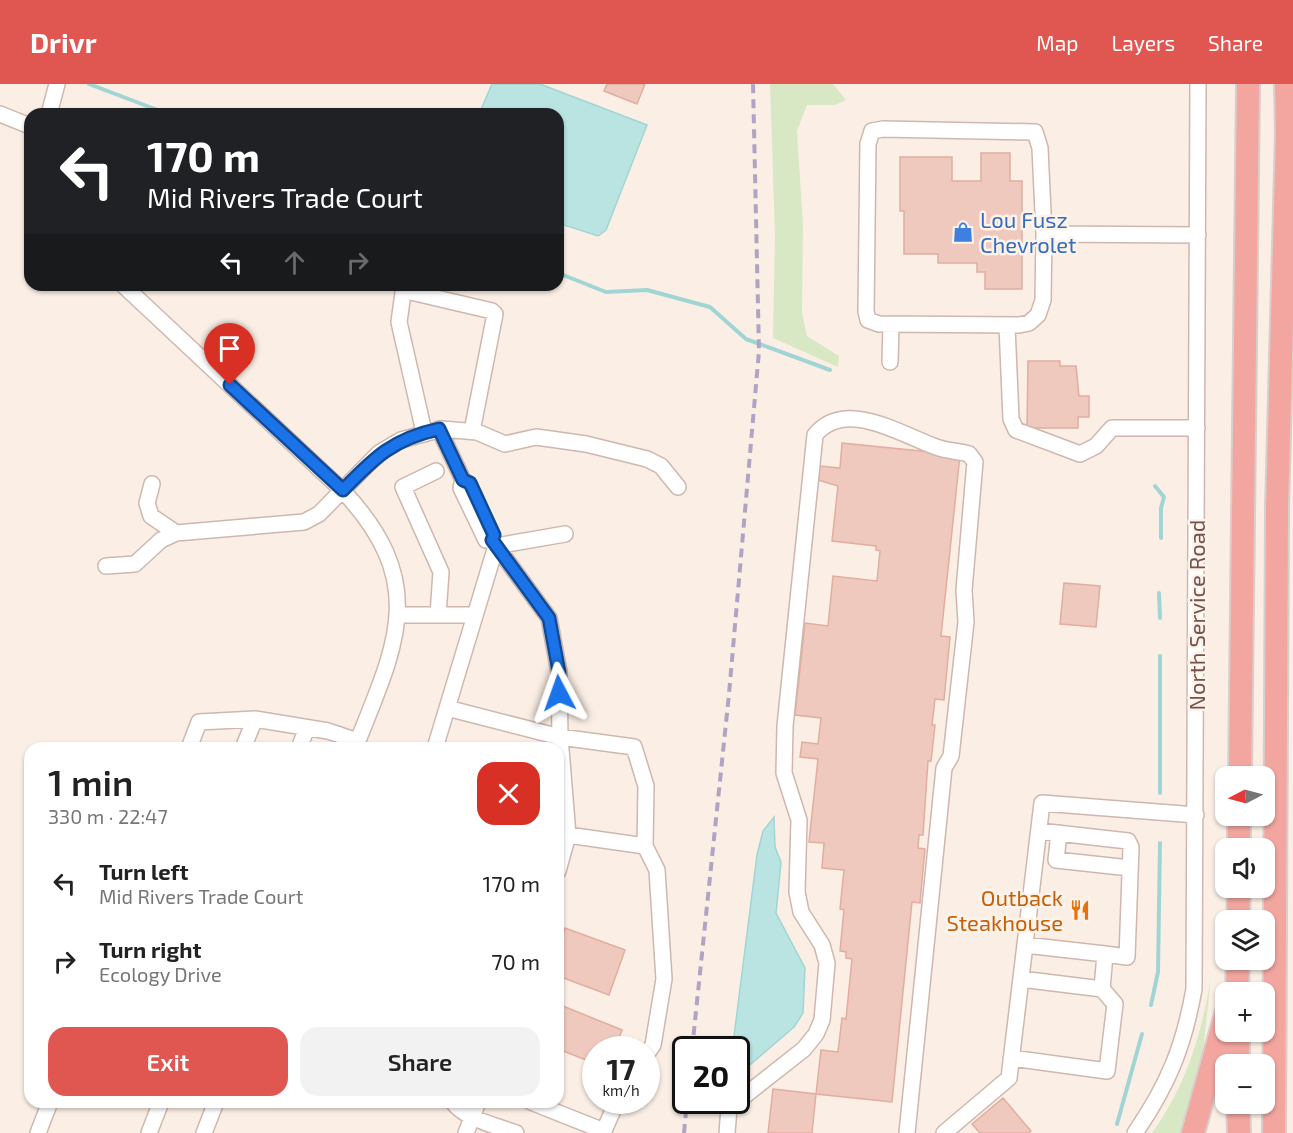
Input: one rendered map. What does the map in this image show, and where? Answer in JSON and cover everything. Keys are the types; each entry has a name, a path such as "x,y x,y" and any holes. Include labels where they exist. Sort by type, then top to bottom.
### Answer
{"highway":[{"path":"1240,766 1248,84"},
{"path":"1275,1133 1277,508 1287,132 1286,84"},
{"path":"1287,132 1293,160"},
{"path":"1192,1133 1218,1042"},
{"path":"1238,1114 1239,1133"}],"street":[{"path":"51,108 57,84"},
{"name":"North Service Road","path":"1135,1133 1167,1081 1188,1025 1194,989 1198,84"},
{"path":"0,114 24,124"},
{"path":"883,129 1035,132 1040,148 1044,234 1043,300 1038,315 1029,323 1007,326 891,324 879,324 868,320 866,311 868,144 872,131 883,129"},
{"path":"1044,234 1198,235"},
{"path":"129,291 343,490 363,512 385,549 397,592 398,615 390,663 358,742"},
{"path":"437,742 475,615 494,543 494,535 470,483 463,480 431,431 399,322 403,293 411,292 492,311 495,314 472,431"},
{"path":"890,362 891,324"},
{"path":"1007,326 1011,419 1016,430 1080,454 1096,446 1112,428 1197,428"},
{"path":"727,1133 729,1108 804,1049 816,1034 822,1020 827,963 822,945 801,912 799,820 784,773 784,749 815,435 825,423 839,419 864,419 940,448 969,454 975,462 964,590 966,622 951,756 944,768 907,1133"},
{"path":"106,566 135,564 161,540 176,533 204,533 304,522 319,514 379,453 401,440 431,431 472,431 505,444 536,437 586,444 647,459 661,466 678,487"},
{"path":"436,471 403,487 441,572 438,615"},
{"path":"152,484 147,503 151,516 176,533"},
{"path":"494,543 565,534"},
{"path":"494,543 549,618 559,672 560,742"},
{"path":"398,615 475,615"},
{"path":"447,708 560,736 634,747 646,786 645,846 657,870 664,979 654,1036"},
{"path":"191,742 199,722 255,719 328,731 351,742"},
{"path":"245,742 255,719"},
{"path":"301,742 307,728"},
{"path":"564,786 568,835 564,849"},
{"path":"944,1133 1009,1078 1042,803 1196,815"},
{"path":"1025,945 1127,957 1131,847 1128,841 1039,831"},
{"path":"1059,832 1056,860 1130,868"},
{"path":"568,835 645,846"},
{"path":"1011,1058 1107,1071 1114,1004 1102,989 1105,954"},
{"path":"1021,979 1102,989"},
{"path":"38,1133 48,1108"},
{"path":"149,1133 159,1108"},
{"path":"204,1133 214,1108"},
{"path":"545,1108 603,1132 611,1114"},
{"path":"466,1133 475,1109 516,1133"}],"green space":[{"path":"770,84 833,84 846,100 835,105 807,105 797,131 803,225 802,313 807,336 839,356 838,367 773,338 775,235"},
{"path":"1211,978 1202,1061 1182,1133 1152,1133 1183,1078 1197,1040"}],"water":[{"path":"492,84 540,84 647,125 606,230 598,236 564,225 564,108 482,108"},
{"path":"774,817 775,847 781,862 776,913 805,968 803,1013 794,1027 750,1065 750,1036 734,1036 757,855 763,831"}],"building":[{"path":"607,84 645,84 637,104 604,91"},
{"name":"Lou Fusz Chevrolet","path":"981,153 1010,153 1010,181 1022,181 1022,289 985,289 985,272 977,272 977,263 938,263 938,254 904,254 904,211 900,211 900,157 952,157 952,181 981,181"},
{"path":"1028,361 1060,361 1060,366 1076,366 1079,396 1089,396 1089,417 1078,417 1078,428 1027,428"},
{"path":"842,443 960,455 941,636 950,637 944,700 935,699 932,725 935,725 931,761 928,761 923,835 919,835 918,848 925,849 920,903 912,902 892,1102 816,1094 821,1050 838,1052 842,1018 846,1019 852,959 846,958 846,952 840,951 844,910 840,909 844,870 822,868 824,843 809,842 818,759 800,757 802,742 818,744 821,718 795,715 805,623 828,626 833,576 877,581 880,551 876,550 876,546 832,541 838,486 818,480 820,466 840,468"},
{"path":"1064,583 1100,586 1096,627 1060,624"},
{"path":"565,928 625,950 609,995 564,978"},
{"path":"564,1006 622,1030 620,1036 582,1036 582,1058 564,1051"},
{"path":"773,1089 816,1094 812,1133 768,1133"},
{"path":"1003,1098 1031,1131 1028,1133 980,1133 972,1124"}],"waterway":[{"path":"89,84 152,108"},
{"path":"564,275 606,292 647,290 710,307 746,339 830,370"},
{"path":"1155,486 1164,497 1161,508 1161,538"},
{"path":"1159,593 1160,618"},
{"path":"1160,656 1160,793"},
{"path":"1151,1005 1158,972 1160,843"},
{"path":"1117,1124 1142,1034"}],"railway":[{"path":"693,1036 729,694 759,351 753,84"},
{"path":"684,1133 686,1114"}],"place":[{"name":"Lou Fusz Chevrolet","path":"963,232"},
{"name":"Outback Steakhouse","path":"1080,910"}],"route":[{"path":"230,385 343,490 379,453 401,440 439,429 463,480 470,483 494,535 492,540 549,618 559,672 559,693"}]}
